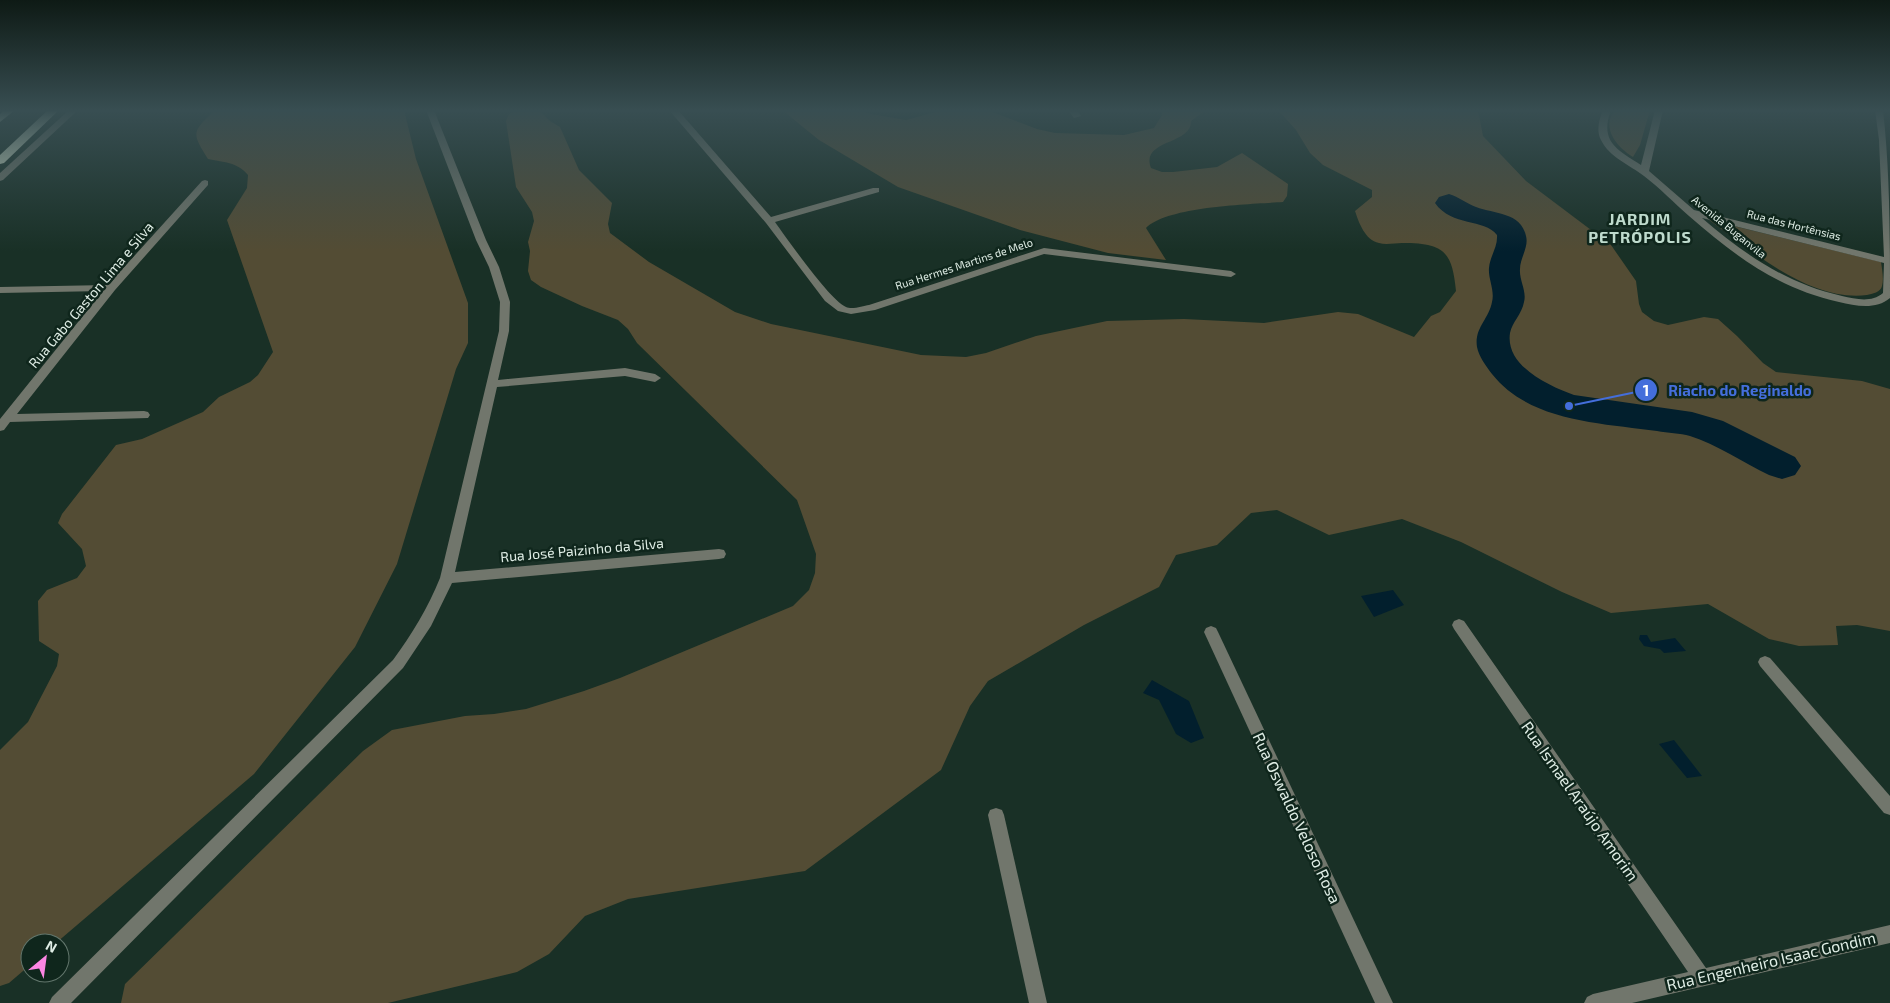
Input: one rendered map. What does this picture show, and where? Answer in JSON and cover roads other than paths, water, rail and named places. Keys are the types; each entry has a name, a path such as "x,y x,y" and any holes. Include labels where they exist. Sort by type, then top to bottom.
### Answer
{"street":[{"path":"0,178 23,157"},
{"path":"58,1003 398,664 428,622 438,603 447,578 504,331 504,302 494,267 449,157"},
{"path":"714,157 769,220 876,190"},
{"name":"Avenida Buganvila","path":"1622,157 1644,172 1744,257 1762,270 1790,284 1835,299 1862,303 1884,298 1888,294 1889,261"},
{"path":"1644,172 1648,157"},
{"path":"1884,157 1889,261"},
{"name":"Rua Gabo Gaston Lima e Silva","path":"4,422 111,288 206,183"},
{"name":"Rua das Hortênsias","path":"1693,213 1889,261"},
{"name":"Rua Hermes Martins de Melo","path":"769,220 829,299 842,309 851,311 871,308 1029,254 1044,251 1231,274"},
{"path":"0,290 111,288"},
{"path":"493,384 625,372 655,378"},
{"path":"4,422 144,415"},
{"name":"Rua José Paizinho da Silva","path":"447,578 719,554"},
{"name":"Rua Ismael Araújo Amorim","path":"1459,625 1702,977"},
{"name":"Rua Oswaldo Veloso Rosa","path":"1211,632 1384,1003"},
{"path":"1765,662 1890,808"},
{"path":"996,815 1038,1003"},
{"name":"Rua Engenheiro Isaac Gondim","path":"1593,1003 1890,934"}],"water":[{"path":"1393,590 1404,605 1374,617 1361,596"},
{"path":"1640,635 1647,635 1651,642 1675,638 1686,651 1664,653 1660,649 1644,646 1639,639"},
{"path":"1152,680 1189,701 1204,738 1191,743 1176,734 1159,700 1143,693"},
{"path":"1674,740 1702,776 1687,778 1659,744"}],"waterway":[{"path":"1449,203 1465,213 1501,223 1506,226 1512,235 1512,243 1504,268 1509,294 1508,304 1496,326 1493,336 1494,349 1500,360 1519,381 1545,396 1569,406 1692,424 1710,430 1782,466"}],"place":[{"name":"Riacho do Reginaldo","path":"1569,406"}],"district":[{"name":"JARDIM PETRÓPOLIS","path":"1640,228"}]}
